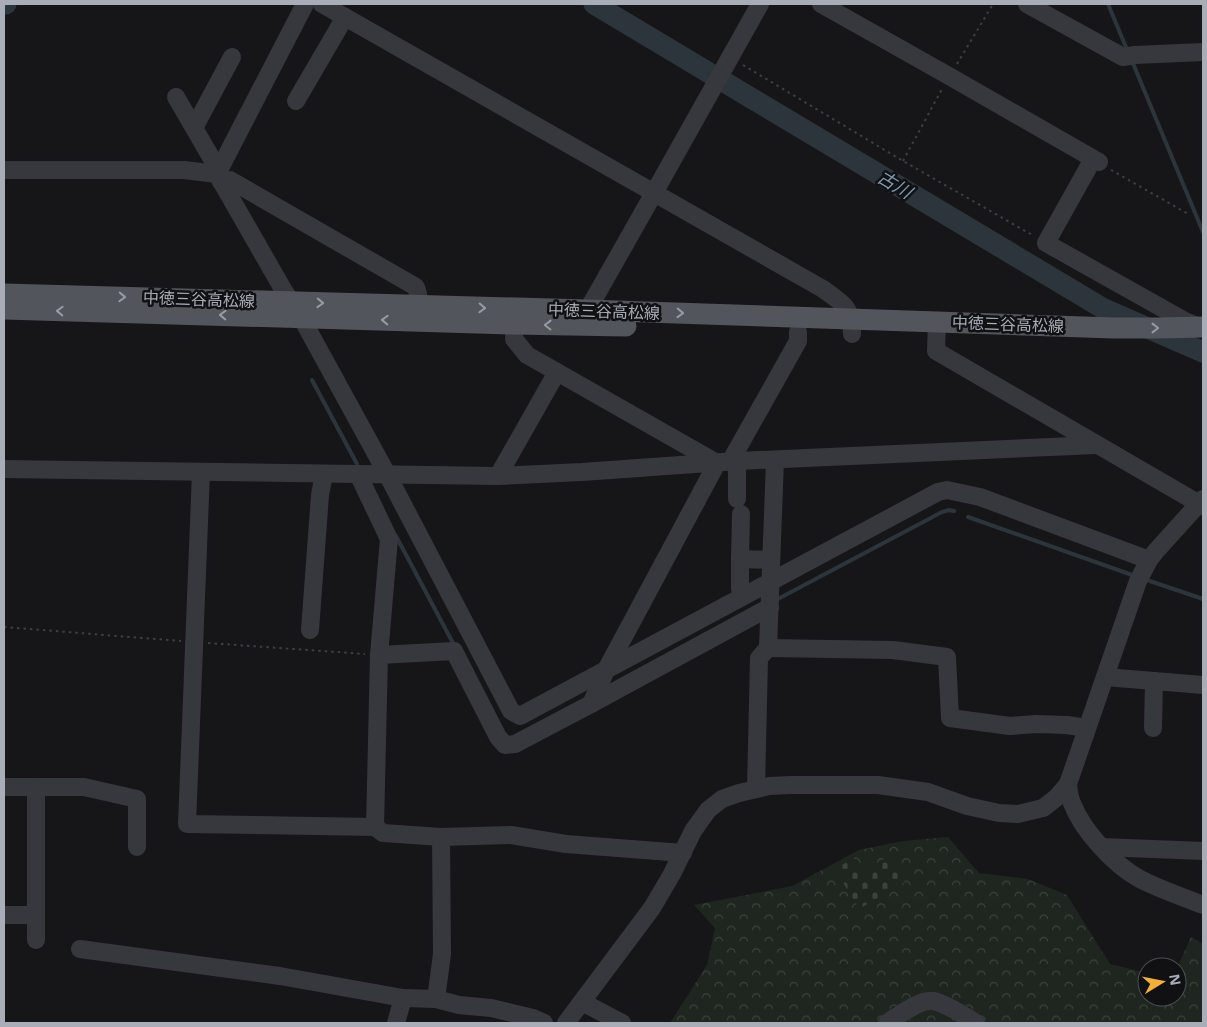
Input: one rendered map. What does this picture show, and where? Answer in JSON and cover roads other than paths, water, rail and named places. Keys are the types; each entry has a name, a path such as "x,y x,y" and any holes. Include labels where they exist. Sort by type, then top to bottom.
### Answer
{"main road":[{"name":"中徳三谷高松線","path":"4,294 296,310"},
{"name":"中徳三谷高松線","path":"4,309 296,310 419,313 937,329 1139,343 1201,331"},
{"name":"中徳三谷高松線","path":"583,318 798,332 852,326"},
{"name":"中徳三谷高松線","path":"937,329 1114,328 1201,331"}],"street":[{"path":"219,175 305,4"},
{"path":"322,4 823,290 846,307 852,326"},
{"path":"583,318 760,4"},
{"path":"821,4 1096,160 1046,243 1185,320 1201,331"},
{"path":"1027,4 1124,57 1203,52"},
{"path":"296,101 345,17"},
{"path":"194,128 232,57"},
{"path":"176,97 386,474 512,711 520,716 938,492 947,490 980,497 1149,560"},
{"path":"4,170 184,170 219,175 416,287 419,313"},
{"path":"514,316 514,339 527,355 728,462 739,506 740,589"},
{"path":"566,1023 652,908 693,832 708,810 722,799 769,786 878,785 928,792 967,806 999,813 1018,814 1043,808 1056,798 1068,784 1138,581 1156,551 1202,503 1096,445 936,350 937,329"},
{"path":"591,704 606,670 798,341 798,332"},
{"path":"498,476 557,372"},
{"path":"4,469 498,476 728,462 1096,445"},
{"path":"756,789 759,658 768,648 774,460"},
{"path":"201,472 187,824 375,827 383,833 441,837 510,835 566,844 683,853"},
{"path":"310,630 320,495 324,474"},
{"path":"358,474 390,539 379,655 375,827"},
{"path":"740,559 771,560"},
{"path":"379,655 454,651 498,737 505,745 515,744 770,607"},
{"path":"768,648 892,650 947,657 950,718 1010,726 1036,724 1087,728"},
{"path":"1105,677 1203,685"},
{"path":"1153,728 1154,681"},
{"path":"1068,784 1076,814 1087,830 1113,859 1140,879 1203,905"},
{"path":"4,787 84,787 137,799 137,846"},
{"path":"36,787 36,940"},
{"path":"436,999 442,954 441,837"},
{"path":"1102,847 1203,851"},
{"path":"4,915 36,915"},
{"path":"80,949 280,976 403,998 436,999 458,1005 491,1008 533,1018 544,1023"},
{"path":"396,1023 403,998"},
{"path":"887,1023 923,1002 932,1000 976,1023"},
{"path":"582,1002 622,1023"}],"waterway":[{"name":"古川","path":"594,4 1104,309 1203,352"},
{"path":"1108,4 1128,52"},
{"path":"1132,61 1203,232"},
{"path":"312,380 357,464"},
{"path":"776,600 942,512 954,511"},
{"path":"968,517 1135,576"},
{"path":"396,536 454,645"},
{"path":"1144,579 1203,599"}]}
